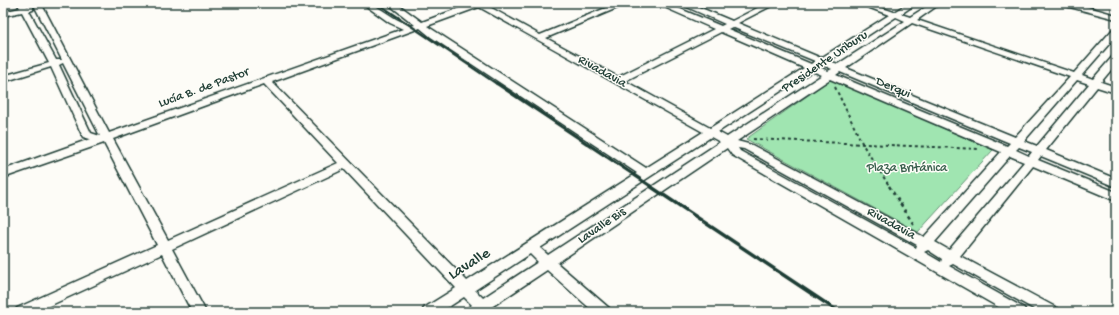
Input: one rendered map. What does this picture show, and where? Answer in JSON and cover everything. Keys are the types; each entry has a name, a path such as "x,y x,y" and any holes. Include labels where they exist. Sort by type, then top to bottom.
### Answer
{"street":[{"path":"366,3 393,21 415,28 541,106 635,166 642,175"},
{"path":"391,3 415,28"},
{"name":"Lucía B. de Pastor","path":"3,174 105,140 265,80 415,28 480,3"},
{"name":"Rivadavia","path":"480,3 539,38 728,142 748,147 1052,312"},
{"path":"539,38 625,3"},
{"name":"Derqui","path":"659,3 1116,197"},
{"name":"Derqui","path":"682,3 1116,183"},
{"path":"618,81 773,3"},
{"path":"861,3 914,18 1078,73 1098,80 1116,90"},
{"path":"879,3 898,13"},
{"name":"Presidente Uriburu","path":"642,175 913,3"},
{"name":"Presidente Uriburu","path":"657,189 937,3"},
{"path":"1065,3 1116,17"},
{"path":"1086,3 1116,11"},
{"path":"3,14 23,6 38,4 67,60 105,140 165,247 199,312"},
{"path":"23,6 54,64 87,135 105,140"},
{"path":"917,254 1116,31"},
{"path":"942,269 1116,58"},
{"path":"3,79 67,60"},
{"path":"265,80 466,288 478,309 547,262"},
{"path":"1098,80 1116,82"},
{"name":"Rivadavia","path":"728,142 736,153 1019,312"},
{"path":"22,312 346,164"},
{"name":"Lavalle Bis","path":"530,247 642,175"},
{"name":"Lavalle Bis","path":"547,262 657,189"},
{"path":"530,247 604,312"},
{"name":"Lavalle","path":"429,312 530,247"}],"path":[{"path":"834,86 863,145 918,232"},
{"path":"746,139 985,150"}],"green space":[{"name":"Plaza Británica","path":"831,79 993,150 918,232 746,139"}],"railway":[{"path":"377,3 497,84"},
{"path":"496,83 652,187"},
{"path":"650,186 839,312"}]}
